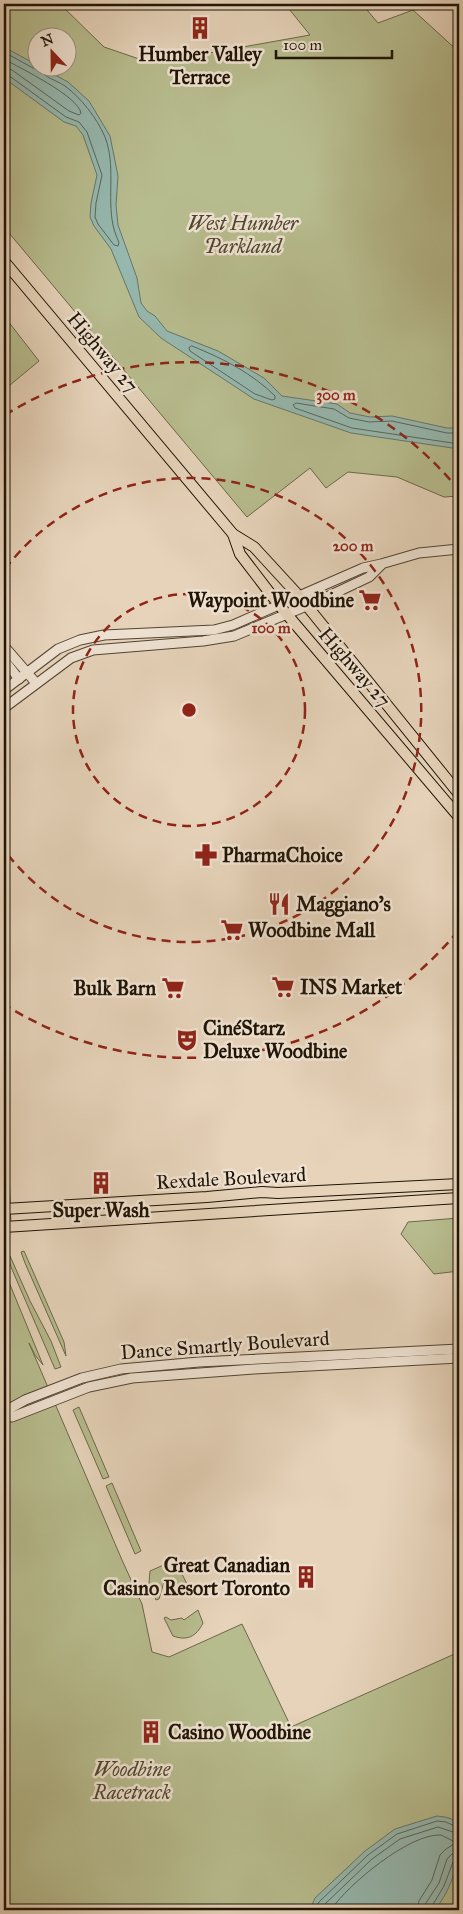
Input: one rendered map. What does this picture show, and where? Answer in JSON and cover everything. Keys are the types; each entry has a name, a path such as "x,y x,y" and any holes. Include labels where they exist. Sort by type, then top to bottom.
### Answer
{"main road":[{"name":"Highway 27","path":"4,261 233,534 254,547 299,596 459,794"},
{"name":"Highway 27","path":"233,534 240,554 279,604 459,817"},
{"name":"Rexdale Boulevard","path":"5,1209 262,1192 278,1193 459,1184"},
{"name":"Rexdale Boulevard","path":"5,1227 459,1198"}],"street":[{"path":"4,690 58,649 80,640 104,635 214,630 233,625 363,568 419,553 459,549"},
{"path":"4,708 36,683 78,655 93,650 204,641 234,636 306,606 368,576 381,564"},
{"path":"150,633 151,645"},
{"path":"4,646 36,683"},
{"path":"4,660 19,679"},
{"path":"4,1173 5,1227"},
{"name":"Dance Smartly Boulevard","path":"459,1349 199,1362 121,1369 82,1378 25,1400 9,1409 4,1416 12,1417 89,1387 132,1378 254,1368 459,1358"}],"green space":[{"name":"West Humber Parkland","path":"4,4 60,4 104,47 148,62 170,60 310,35 285,4 362,4 378,23 413,10 459,52 459,496 444,497 397,477 348,472 326,488 310,468 247,517 4,227"},
{"path":"4,316 39,361 4,390"},
{"path":"459,1218 459,1271 434,1274 401,1234 408,1222"},
{"path":"24,1251 64,1342 66,1356 25,1263 21,1252"},
{"path":"10,1256 30,1301 51,1341 61,1367 55,1369 7,1257"},
{"name":"Woodbine Racetrack","path":"4,1270 43,1365 29,1343 142,1604 152,1652 169,1657 242,1624 291,1727 459,1652 459,1910 4,1910 4,1288 9,1294 4,1282"},
{"path":"79,1407 109,1477 103,1479 73,1410"},
{"path":"112,1483 141,1551 135,1554 106,1486"},
{"path":"168,1563 179,1568 188,1586 180,1588 166,1585 164,1582 159,1599 156,1600 149,1583 150,1571"},
{"path":"198,1610 203,1623 197,1632 187,1638 173,1636 164,1618 166,1617 171,1620 182,1618 184,1620"}],"water":[{"path":"4,47 28,60 28,78 61,78 68,82 89,101 110,136 118,176 116,205 118,225 137,278 141,303 167,331 218,351 264,378 282,396 337,404 350,413 370,417 392,416 447,428 459,428 459,449 351,433 254,399 161,338 139,317 111,249 94,226 90,217 97,175 83,135 76,126 64,122 4,78"},
{"path":"437,1816 447,1817 457,1823 459,1828 459,1846 456,1866 450,1884 435,1910 313,1910 312,1905 315,1898 365,1851 395,1829"}],"place":[{"name":"Humber Valley Terrace","path":"200,28"},
{"name":"Waypoint Woodbine","path":"370,600"},
{"name":"PharmaChoice","path":"206,855"},
{"name":"Maggiano's","path":"279,904"},
{"name":"Woodbine Mall","path":"232,930"},
{"name":"INS Market","path":"283,987"},
{"name":"Bulk Barn","path":"173,988"},
{"name":"CinéStarz Deluxe Woodbine","path":"187,1040"},
{"name":"Super Wash","path":"101,1183"},
{"name":"Great Canadian Casino Resort Toronto","path":"306,1577"},
{"name":"Casino Woodbine","path":"151,1732"}]}
